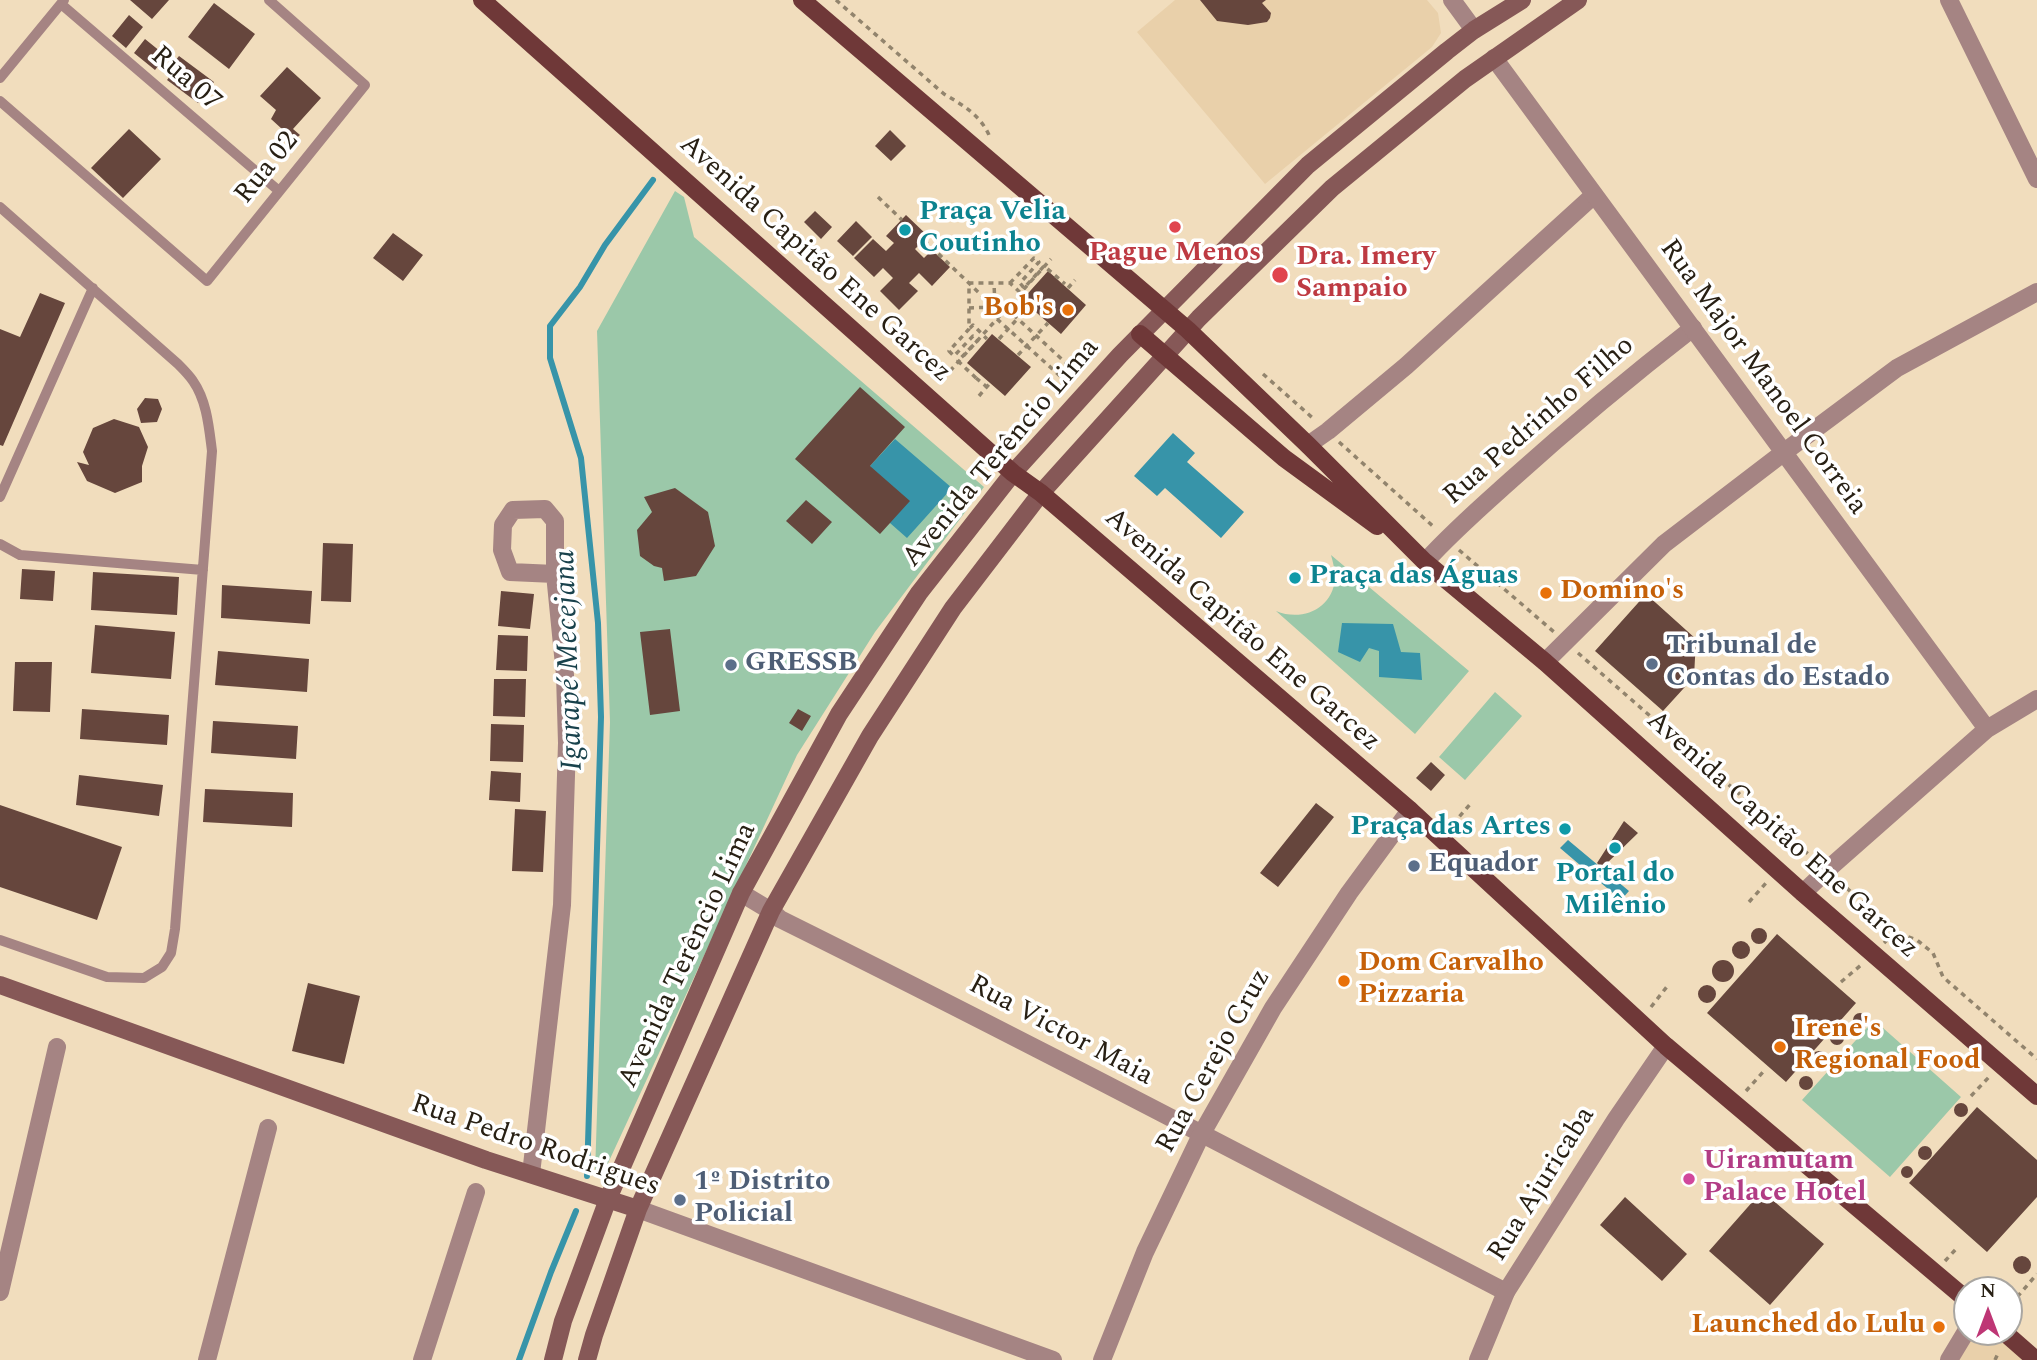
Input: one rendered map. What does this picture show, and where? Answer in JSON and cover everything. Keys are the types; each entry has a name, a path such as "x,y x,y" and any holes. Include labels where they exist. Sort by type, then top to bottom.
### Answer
{"main road":[{"name":"Avenida Capitão Ene Garcez","path":"482,0 1013,473 1041,493 1410,810 1666,1046 1953,1288"},
{"name":"Avenida Terêncio Lima","path":"553,1360 563,1321 604,1198 741,893 839,714 919,593 1013,473 1140,334 1307,165 1474,30 1522,0"},
{"name":"Avenida Terêncio Lima","path":"587,1360 638,1209 771,911 870,736 953,608 1041,493 1188,330 1332,188 1465,79 1578,0"},
{"name":"Avenida Capitão Ene Garcez","path":"811,2 1188,330 1425,562 1545,662 1803,893 2037,1096"},
{"path":"1140,334 1284,458 1425,562"},
{"name":"Rua Pedro Rodrigues","path":"0,985 486,1160 638,1209"},
{"path":"2020,1346 2036,1360"}],"street":[{"path":"1452,0 1474,30"},
{"path":"1949,0 2037,179"},
{"name":"Rua Major Manoel Correia","path":"1494,58 1987,729"},
{"path":"1308,445 1406,366 1594,195"},
{"path":"1545,662 1664,544 1783,453 1897,368 2037,292"},
{"name":"Rua Pedrinho Filho","path":"1425,562 1446,538 1535,458 1625,381 1693,328"},
{"path":"537,1176 563,891 567,743 555,574"},
{"path":"1803,893 1987,729 2037,699"},
{"name":"Rua Cerejo Cruz","path":"1102,1360 1145,1252 1201,1135 1273,1008 1349,893 1410,810"},
{"name":"Rua Victor Maia","path":"741,893 780,919 975,1016 1506,1292"},
{"name":"Rua Ajuricaba","path":"1478,1360 1506,1292 1593,1154 1666,1046"},
{"path":"0,1292 57,1047"},
{"path":"207,1360 268,1128"},
{"path":"422,1360 476,1192"},
{"name":"Rua Pedro Rodrigues","path":"638,1209 1053,1360"}],"lane":[{"name":"Rua 02","path":"0,101 206,281 365,85 269,0"},
{"path":"0,78 63,2"},
{"name":"Rua 07","path":"63,2 279,191"},
{"path":"0,207 178,364 194,382 208,421 212,451 171,953 162,967 144,978 107,977 0,940"},
{"path":"0,496 93,288"},
{"path":"0,544 20,555 203,570"}],"path":[{"path":"878,197 902,220"},
{"path":"923,240 1001,314"},
{"path":"1010,283 1034,257 1039,262 1020,284 1024,288 1044,266 1067,287 1075,280"},
{"path":"950,371 1051,259"},
{"path":"969,329 969,283 1010,283 1025,297"},
{"path":"969,308 995,307 994,283"},
{"path":"999,339 1029,306"},
{"path":"1006,308 1080,375"},
{"path":"997,319 1070,386"},
{"path":"1018,355 1048,323"},
{"path":"979,396 989,385 976,378 958,361 978,340 974,336 954,356 949,351 972,326 988,339"},
{"path":"1441,838 1472,802"},
{"path":"1639,1021 1669,984"},
{"path":"1734,1104 1763,1072"},
{"path":"2023,1290 2037,1274"}],"shaded area":[{"path":"1175,0 1427,0 1438,13 1441,33 1432,47 1265,184 1137,32"},
{"path":"1958,1346 2018,1346 2035,1360 1950,1360"}],"green space":[{"name":"GRESSB","path":"675,191 684,197 694,237 984,487 875,632 797,755 603,1174 595,1173 610,722 597,331"},
{"path":"1331,555 1469,671 1415,734 1276,611 1306,614 1329,598 1335,578"},
{"path":"1495,692 1522,716 1465,780 1439,757"},
{"path":"1874,1020 1961,1097 1890,1177 1802,1100"}],"water":[{"path":"1173,433 1195,453 1187,462 1244,512 1221,538 1165,488 1157,496 1134,476"},
{"path":"895,439 952,488 907,538 890,523 870,466"},
{"path":"1342,623 1393,624 1401,652 1420,653 1422,680 1379,677 1379,651 1369,648 1360,662 1338,652"},
{"path":"1568,840 1629,891 1621,900 1560,848"}],"building":[{"path":"130,0 169,0 152,19"},
{"path":"1200,0 1266,0 1262,3 1271,13 1270,18 1267,22 1248,25 1217,21"},
{"path":"214,3 255,34 229,69 188,37"},
{"path":"129,15 143,27 126,48 112,36"},
{"path":"145,39 166,56 155,70 134,53"},
{"path":"179,56 214,82 198,103 167,80 174,71 171,66"},
{"path":"287,67 321,98 293,129 300,135 294,140 271,119 276,110 260,96"},
{"path":"129,129 161,159 123,198 91,168"},
{"path":"890,130 906,146 891,161 875,146"},
{"path":"815,211 832,227 821,239 804,222"},
{"path":"906,215 928,236 915,249 924,258 932,250 950,267 932,286 919,273 909,283 918,291 899,310 880,291 893,278 883,268 874,277 854,258 873,239 886,251 894,243 886,236"},
{"path":"856,221 872,237 853,256 837,241"},
{"path":"393,233 423,255 403,281 373,258"},
{"path":"1048,271 1086,305 1061,334 1022,300"},
{"path":"40,293 65,303 3,446 0,445 0,329 20,337"},
{"path":"992,334 1031,367 1005,396 967,363"},
{"path":"860,387 905,427 870,466 910,501 880,534 795,459"},
{"path":"145,398 158,399 162,409 157,422 141,423 137,409"},
{"path":"114,419 139,427 148,447 142,466 142,482 115,493 87,481 77,462 89,465 83,452 93,428"},
{"path":"675,488 708,512 715,546 696,576 664,581 662,568 640,556 637,530 652,512 644,497"},
{"path":"806,500 832,522 812,544 786,521"},
{"path":"323,543 353,544 351,602 321,601"},
{"path":"22,569 55,571 53,601 20,599"},
{"path":"93,572 179,577 177,615 91,610"},
{"path":"222,585 312,591 310,624 221,618"},
{"path":"501,591 534,594 530,629 498,626"},
{"name":"Tribunal de Contas do Estado","path":"1646,594 1696,639 1694,677 1663,711 1595,651"},
{"path":"95,625 175,632 171,679 91,673"},
{"path":"670,629 680,711 650,715 640,632"},
{"path":"498,635 528,636 527,671 496,670"},
{"path":"218,651 309,659 307,692 215,685"},
{"path":"15,662 52,662 50,712 13,711"},
{"path":"494,679 526,679 525,717 493,716"},
{"path":"82,709 169,715 167,745 80,739"},
{"path":"798,709 811,716 802,731 789,723"},
{"path":"213,721 298,726 296,759 211,753"},
{"path":"491,724 524,725 523,762 490,761"},
{"path":"1431,762 1445,775 1431,791 1416,778"},
{"path":"491,771 521,773 520,802 489,800"},
{"path":"79,775 163,785 159,816 76,805"},
{"path":"205,789 293,793 292,827 203,822"},
{"path":"1316,803 1334,817 1278,887 1260,873"},
{"path":"0,805 122,847 97,920 0,887"},
{"path":"515,809 546,811 543,872 512,871"},
{"name":"Portal do Milênio","path":"1624,821 1638,833 1602,868 1597,863"},
{"path":"1759,928 1767,936 1759,944 1751,936"},
{"path":"1777,934 1856,1003 1786,1082 1707,1013"},
{"path":"1737,941 1745,941 1750,950 1748,957 1737,959 1732,954 1732,946"},
{"path":"1723,960 1731,963 1734,971 1731,979 1723,982 1715,979 1712,971 1715,963"},
{"path":"308,983 360,996 344,1064 292,1051"},
{"path":"1707,985 1713,988 1716,994 1713,1000 1707,1003 1701,1000 1698,994 1701,988"},
{"path":"1860,1013 1865,1015 1865,1025 1860,1027 1855,1025 1853,1020 1855,1015"},
{"path":"1834,1031 1840,1031 1844,1038 1840,1045 1834,1045 1830,1041 1830,1035"},
{"path":"1819,1051 1825,1054 1828,1060 1825,1066 1819,1069 1813,1066 1810,1060 1813,1054"},
{"path":"1806,1076 1811,1078 1811,1088 1806,1090 1801,1088 1799,1083 1801,1078"},
{"path":"1961,1103 1966,1105 1966,1115 1961,1117 1956,1115 1954,1110 1956,1105"},
{"path":"1977,1107 2037,1160 2037,1197 1987,1252 1909,1183"},
{"path":"1925,1146 1930,1148 1930,1158 1925,1160 1920,1158 1918,1153 1920,1148"},
{"path":"1907,1166 1913,1172 1907,1178 1901,1172"},
{"path":"1762,1191 1824,1244 1770,1305 1709,1251"},
{"path":"1625,1197 1687,1254 1662,1281 1600,1225"},
{"path":"2022,1256 2028,1259 2031,1265 2028,1271 2022,1274 2016,1271 2013,1265 2016,1259"}],"waterway":[{"name":"Igarapé Mecejana","path":"587,1176 601,717 598,623 581,458 550,358 550,326 653,180"},
{"name":"Igarapé Mecejana","path":"519,1360 576,1211"}],"place":[{"name":"Pague Menos","path":"1175,227"},
{"name":"Praça Velia Coutinho","path":"905,230"},
{"name":"Dra. Imery Sampaio","path":"1280,275"},
{"name":"Bob's","path":"1068,310"},
{"name":"Praça das Águas","path":"1295,578"},
{"name":"Domino's","path":"1546,593"},
{"name":"Tribunal de Contas do Estado","path":"1652,664"},
{"name":"GRESSB","path":"731,665"},
{"name":"Praça das Artes","path":"1565,829"},
{"name":"Portal do Milênio","path":"1615,848"},
{"name":"Equador","path":"1414,866"},
{"name":"Dom Carvalho Pizzaria","path":"1344,981"},
{"name":"Irene's Regional Food","path":"1780,1047"},
{"name":"Uiramutam Palace Hotel","path":"1689,1179"},
{"name":"1º Distrito Policial","path":"680,1200"},
{"name":"Launched do Lulu","path":"1939,1327"}]}
